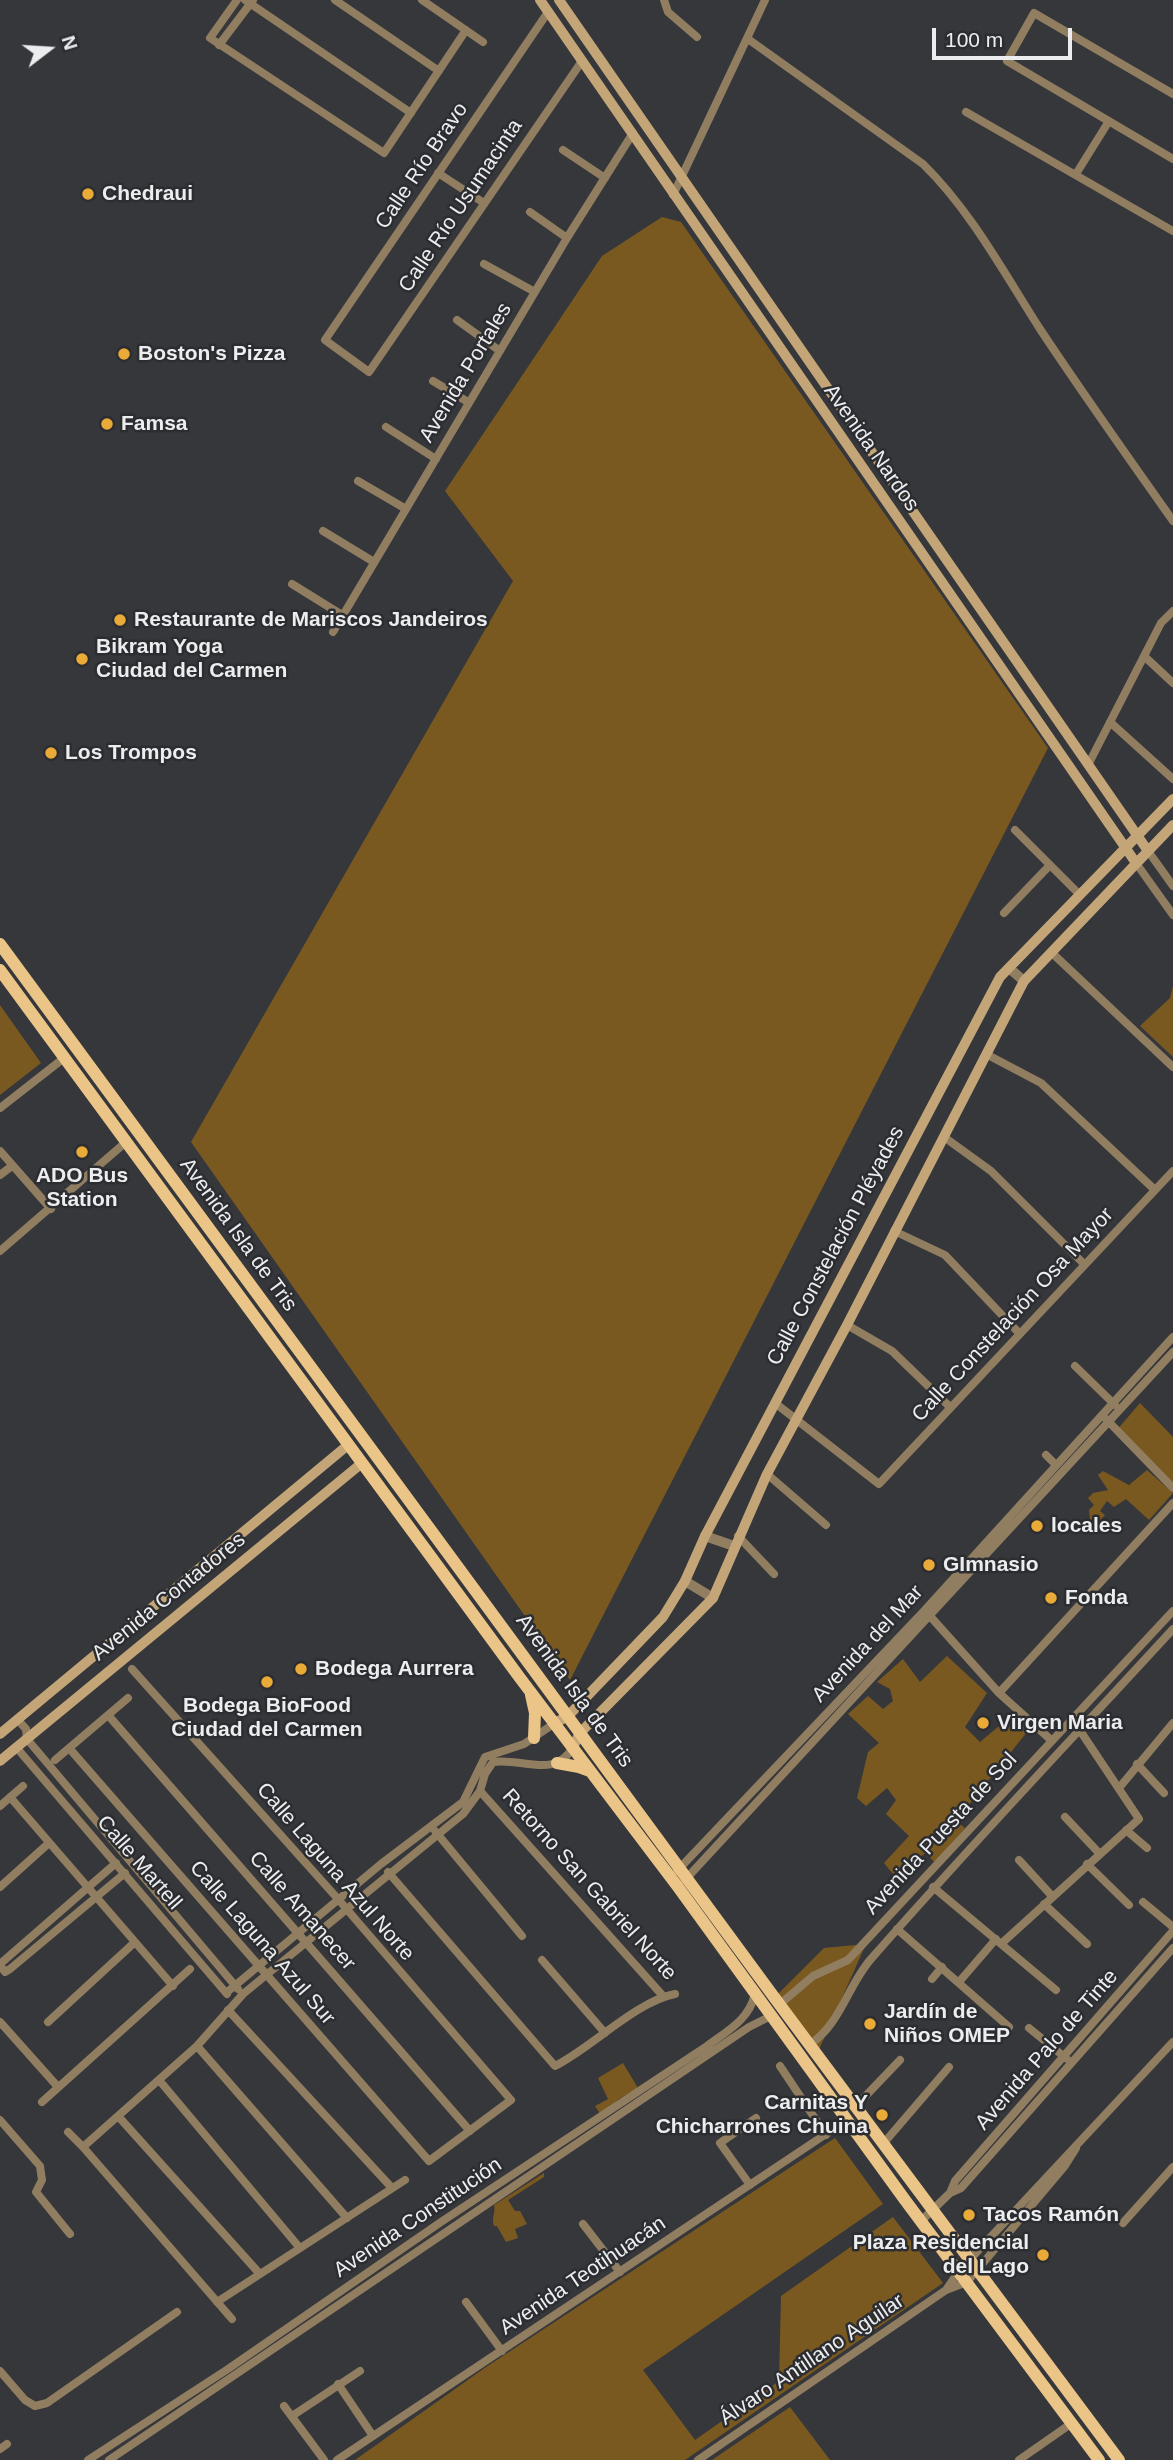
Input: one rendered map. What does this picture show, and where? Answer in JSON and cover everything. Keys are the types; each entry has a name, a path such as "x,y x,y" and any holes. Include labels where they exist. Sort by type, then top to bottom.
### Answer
{"main road":[{"name":"Avenida Nardos","path":"540,0 1136,863"},
{"name":"Avenida Nardos","path":"559,0 1148,851"},
{"name":"Calle Constelación Pléyades","path":"555,1723 568,1716 663,1617 685,1581 705,1536 1000,977 1173,800"},
{"path":"573,1747 580,1733 713,1598 767,1474 1024,981 1173,825"},
{"name":"Avenida Isla de Tris","path":"0,944 568,1716 755,1994 1099,2460"},
{"name":"Avenida Isla de Tris","path":"0,970 530,1691 591,1772 780,2004 1119,2460"},
{"name":"Avenida Contadores","path":"0,1734 348,1445"},
{"name":"Avenida Contadores","path":"0,1761 362,1463"},
{"path":"530,1691 535,1713 534,1738"},
{"path":"557,1763 591,1772"},
{"path":"793,2047 810,2044"}],"street":[{"path":"237,0 211,38 384,153 466,30"},
{"path":"335,0 439,71"},
{"path":"422,0 483,42"},
{"path":"664,0 668,12 697,37"},
{"path":"673,195 765,0"},
{"path":"219,45 249,1 411,113"},
{"name":"Calle Río Bravo","path":"369,372 325,340 548,12"},
{"path":"1173,94 1034,13 1007,61 1173,159"},
{"path":"748,39 923,164 938,179 959,205 1061,362 1173,521"},
{"name":"Calle Río Usumacinta","path":"369,372 582,61"},
{"path":"966,112 1173,231"},
{"path":"1076,174 1109,121"},
{"name":"Avenida Portales","path":"333,632 468,402 633,133"},
{"path":"562,150 605,178"},
{"path":"438,173 484,204"},
{"path":"530,212 567,238"},
{"path":"484,264 535,292"},
{"path":"457,320 500,351"},
{"path":"433,381 468,402"},
{"path":"386,427 436,459"},
{"path":"358,481 406,509"},
{"path":"323,531 374,562"},
{"path":"292,584 342,615"},
{"path":"1088,765 1161,623 1173,611"},
{"path":"1144,656 1173,683"},
{"path":"1110,722 1173,779"},
{"path":"1015,830 1080,895"},
{"name":"Avenida Nardos","path":"1148,851 1173,886"},
{"name":"Avenida Nardos","path":"1136,863 1173,915"},
{"path":"1004,913 1050,865"},
{"path":"1051,952 1173,1067"},
{"path":"1009,968 1024,981"},
{"path":"986,1054 1041,1083 1155,1191"},
{"path":"0,1108 64,1058"},
{"path":"944,1138 991,1171 1084,1264"},
{"path":"0,1251 126,1142"},
{"path":"0,1151 51,1209"},
{"path":"0,1175 12,1166"},
{"name":"Calle Constelación Osa Mayor","path":"797,1419 879,1485 1173,1171"},
{"path":"894,1231 944,1255 1019,1333"},
{"path":"847,1325 892,1351 950,1407"},
{"name":"Avenida del Mar","path":"927,1614 1101,1414 1173,1337"},
{"name":"Avenida del Mar","path":"679,1878 1173,1352"},
{"path":"1075,1366 1120,1409"},
{"path":"775,1403 797,1419"},
{"path":"1101,1414 1173,1488"},
{"path":"1046,1455 1056,1465"},
{"path":"767,1474 826,1525"},
{"path":"999,1693 1173,1503"},
{"path":"705,1536 736,1541 774,1574"},
{"path":"685,1581 713,1598"},
{"name":"Avenida Puesta de Sol","path":"780,2004 813,1976 848,1960 1173,1611"},
{"path":"927,1614 999,1693 1051,1740"},
{"name":"Avenida Puesta de Sol","path":"810,2044 822,2035 834,2020 860,1970 933,1887 1173,1629"},
{"path":"1128,1660 1137,1668"},
{"name":"Calle Laguna Azul Norte","path":"132,1669 338,1899 511,2100 470,2131"},
{"path":"55,1760 128,1698"},
{"path":"1084,1705 1094,1715"},
{"name":"Calle Amanecer","path":"108,1715 470,2131"},
{"name":"Calle Martell","path":"17,1719 26,1729 27,1739 243,1994"},
{"path":"226,1993 381,1864 463,1802 485,1756 534,1738 555,1723"},
{"path":"1119,1788 1171,1727"},
{"path":"959,1982 999,1941 1139,1819 1079,1729"},
{"name":"Calle Martell","path":"16,1747 226,1993 231,2006 392,2189"},
{"path":"83,2147 197,2046 243,1994 463,1814 480,1791 485,1774 493,1762 502,1760 535,1766 557,1763 568,1756 573,1747"},
{"name":"Calle Laguna Azul Sur","path":"69,1748 429,2161 470,2131"},
{"path":"1137,1764 1164,1793"},
{"path":"0,1806 23,1786"},
{"name":"Retorno San Gabriel Norte","path":"480,1791 663,1996 675,1994"},
{"path":"10,1797 173,1986"},
{"path":"1065,1817 1099,1853"},
{"path":"431,1827 522,1937"},
{"path":"1126,1830 1147,1849"},
{"path":"103,1848 111,1839"},
{"path":"0,1888 48,1843"},
{"path":"1019,1860 1052,1896"},
{"path":"116,1863 0,1964 5,1972 125,1873"},
{"path":"381,1864 555,2066 663,1996"},
{"path":"1087,1864 1129,1905"},
{"path":"933,1887 1056,1990"},
{"path":"144,1896 153,1888"},
{"path":"1143,1902 1173,1929"},
{"path":"1044,1903 1087,1944"},
{"path":"43,1927 51,1936"},
{"path":"897,1928 1009,2027"},
{"name":"Avenida Palo de Tinte","path":"950,2193 956,2181 1173,1929"},
{"path":"48,2022 135,1942"},
{"name":"Avenida Palo de Tinte","path":"921,2221 950,2193 961,2188 1173,1948"},
{"path":"542,1959 605,2032"},
{"path":"848,1960 860,1970"},
{"path":"932,1979 942,1968"},
{"path":"42,2102 190,1969"},
{"name":"Avenida Constitución","path":"88,2460 231,2373 402,2263 579,2144 709,2050 747,2015 755,1994"},
{"path":"1119,1994 1127,2001"},
{"name":"Avenida Constitución","path":"109,2460 397,2253 573,2135 709,2050 771,2016"},
{"path":"0,2022 58,2087"},
{"path":"1029,2028 1072,2064"},
{"path":"728,2031 735,2038"},
{"path":"197,2046 346,2218"},
{"path":"963,2276 1076,2148 1171,2047"},
{"path":"856,2106 900,2060"},
{"path":"780,2066 825,2135"},
{"path":"883,2144 949,2067"},
{"path":"159,2080 299,2247"},
{"path":"118,2116 258,2273"},
{"path":"750,2185 720,2143 756,2118"},
{"path":"0,2120 40,2166 42,2180 36,2192 70,2234"},
{"name":"Avenida Teotihuacán","path":"337,2460 847,2120"},
{"path":"68,2133 232,2319"},
{"path":"573,2135 579,2144"},
{"path":"963,2276 1064,2167 1076,2148"},
{"path":"1123,2223 1173,2167"},
{"path":"217,2302 405,2180"},
{"path":"583,2224 620,2273"},
{"path":"397,2253 402,2263"},
{"name":"Álvaro Antillano Aguilar","path":"698,2460 963,2276"},
{"path":"466,2302 502,2351"},
{"path":"0,2371 25,2400 35,2406 47,2403 177,2312"},
{"path":"292,2416 360,2371"},
{"path":"338,2384 373,2436"},
{"path":"284,2406 324,2460"},
{"path":"1018,2460 1072,2423"}],"shaded area":[{"path":"662,217 681,222 1048,748 570,1680 191,1142 513,581 445,491 602,256"},
{"path":"1173,986 1173,1057 1140,1026 1170,998"},
{"path":"0,1005 41,1063 0,1095"},
{"path":"1140,1403 1173,1437 1173,1487 1116,1431"},
{"path":"1147,1470 1173,1493 1149,1520 1126,1499 1114,1507 1107,1501 1100,1511 1105,1515 1095,1525 1090,1520 1089,1510 1094,1505 1088,1498 1093,1493 1108,1490 1098,1475 1103,1471 1129,1485"},
{"path":"947,1656 987,1693 965,1727 980,1742 1017,1711 1031,1727 956,1821 965,1828 935,1863 926,1853 893,1874 884,1863 909,1836 886,1814 896,1800 887,1788 866,1806 857,1798 868,1752 879,1743 848,1714 868,1696 883,1709 893,1701 890,1689 877,1682 903,1659 920,1682"},
{"path":"866,1944 817,2054 775,1997 824,1948"},
{"path":"623,2063 638,2088 619,2099 601,2115 595,2106 608,2099 598,2078"},
{"path":"835,2138 883,2204 643,2370 695,2440 779,2381 781,2296 893,2217 943,2283 685,2460 355,2460 486,2367"},
{"path":"544,2173 544,2177 508,2200 515,2211 520,2211 527,2224 515,2229 518,2238 506,2242 497,2226 494,2226 494,2205"},
{"path":"790,2407 830,2460 712,2460"}],"place":[{"name":"Chedraui","path":"88,194"},
{"name":"Boston's Pizza","path":"124,354"},
{"name":"Famsa","path":"107,424"},
{"name":"Restaurante de Mariscos Jandeiros","path":"120,620"},
{"name":"Bikram Yoga Ciudad del Carmen","path":"82,659"},
{"name":"Los Trompos","path":"51,753"},
{"name":"ADO Bus Station","path":"82,1152"},
{"name":"locales","path":"1037,1526"},
{"name":"GImnasio","path":"929,1565"},
{"name":"Fonda","path":"1051,1598"},
{"name":"Bodega Aurrera","path":"301,1669"},
{"name":"Bodega BioFood Ciudad del Carmen","path":"267,1682"},
{"name":"Virgen Maria","path":"983,1723"},
{"name":"Jardín de Niños OMEP","path":"870,2024"},
{"name":"Carnitas Y Chicharrones Chuina","path":"882,2115"},
{"name":"Tacos Ramón","path":"969,2215"},
{"name":"Plaza Residencial del Lago","path":"1043,2255"}]}
